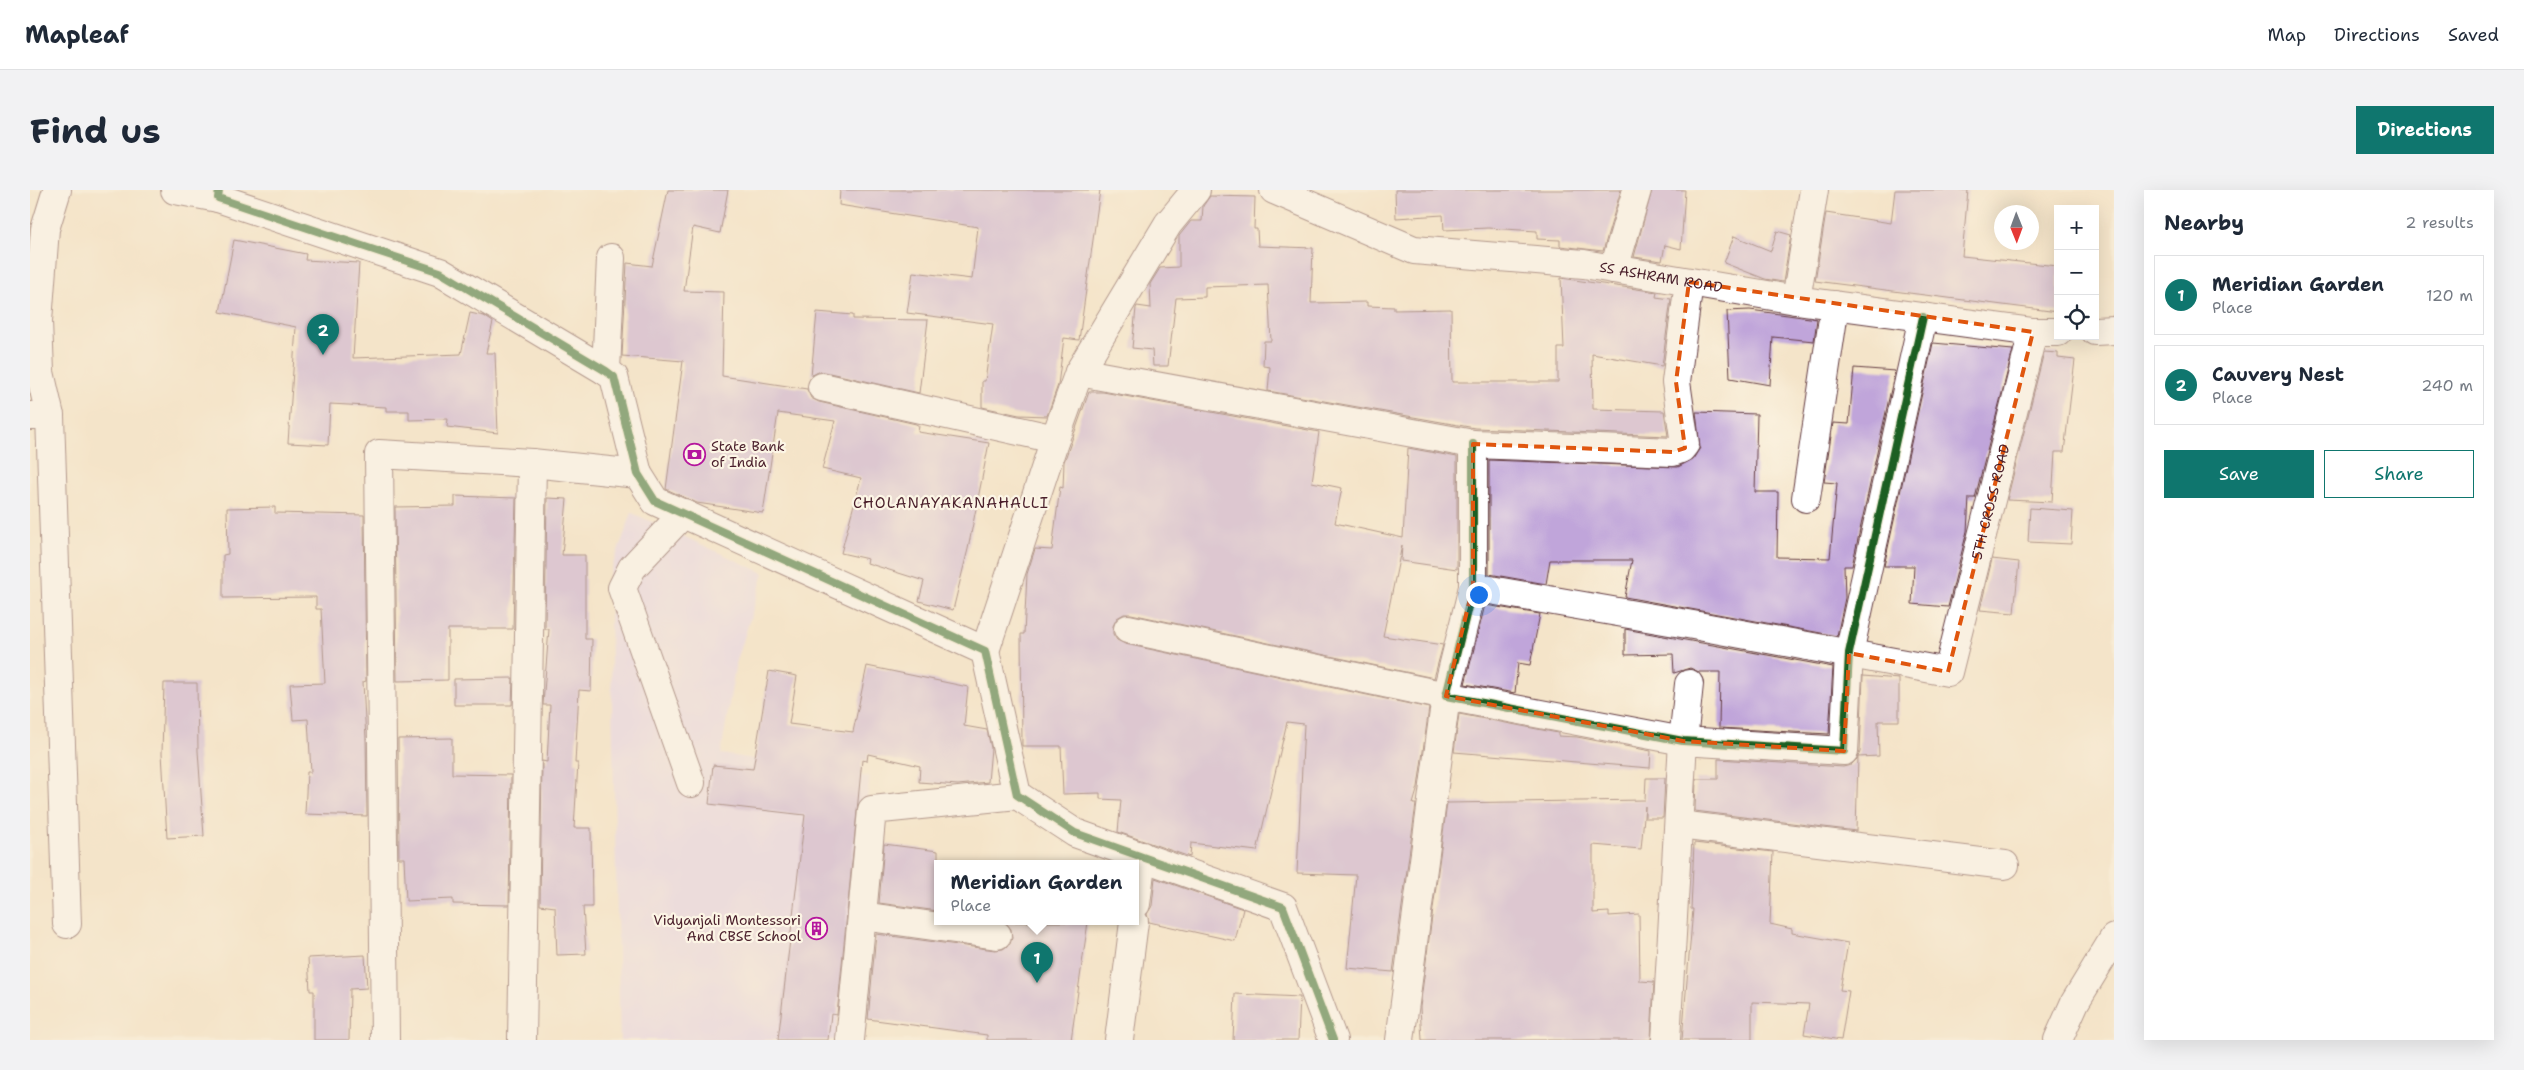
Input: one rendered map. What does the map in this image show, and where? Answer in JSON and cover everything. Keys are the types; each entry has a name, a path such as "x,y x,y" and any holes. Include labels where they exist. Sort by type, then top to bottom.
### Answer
{"street":[{"path":"57,190 45,229 38,321 40,416 67,924"},
{"path":"175,190 218,194 440,272 614,376 638,474 655,501 985,651"},
{"path":"1017,795 985,651 1079,372 1168,224 1196,190"},
{"name":"SS ASHRAM ROAD","path":"1274,190 1414,250 1584,264 1796,300 2045,332"},
{"path":"1614,269 1637,190"},
{"path":"1796,300 1814,190"},
{"path":"606,371 611,258"},
{"path":"1079,372 1473,444 1673,452 1682,449 1686,437 1676,382 1689,282"},
{"path":"1806,498 1835,305"},
{"path":"1128,629 1446,696 1683,741 1844,751 1849,653 1923,317"},
{"path":"2099,331 2114,330"},
{"name":"5TH CROSS ROAD","path":"1849,653 1948,672 2045,332"},
{"path":"822,387 1055,439"},
{"path":"1400,1040 1446,696 1473,587 1473,444"},
{"path":"385,1040 379,454 532,463 638,474"},
{"path":"522,1040 532,463"},
{"path":"684,513 632,568 622,588 691,782"},
{"path":"1473,587 1849,653"},
{"path":"1666,1040 1683,741 1689,684"},
{"path":"850,1040 872,810 1017,795 1075,833 1283,907 1333,1040"},
{"path":"1679,825 2005,865"},
{"path":"1139,880 1142,856"},
{"path":"862,916 997,935"},
{"path":"1119,1040 1134,925"},
{"path":"2058,1040 2075,1002 2114,938"}],"highlighted area":[{"path":"1689,282 2033,332 1948,672 1849,653 1844,751 1683,741 1446,696 1473,587 1473,444 1673,452 1685,448 1676,382"}],"shaded area":[{"path":"632,513 764,573 735,667 721,754 870,777 835,1040 620,1040 609,575"}],"building":[{"path":"668,190 728,190 720,233 693,227 684,291 724,292 722,376 807,389 811,398 819,402 916,424 919,426 918,432 989,443 968,549 953,610 919,601 924,581 867,563 868,559 841,553 861,478 822,469 835,421 778,413 763,513 697,503 666,489 683,361 622,356 627,263 652,266"},
{"path":"840,190 1100,190 1079,340 1064,338 1058,385 1047,416 1019,415 982,407 982,381 985,381 993,324 907,313 913,272 972,279 978,227 839,205"},
{"path":"1395,190 1621,190 1603,251 1560,246 1560,240 1537,239 1537,231 1488,228 1444,230 1443,215 1396,218"},
{"path":"1652,190 1685,190 1681,249 1665,245 1662,261 1634,257"},
{"path":"1895,190 1968,190 1962,256 2054,266 2054,311 1815,281 1826,213 1891,223"},
{"path":"1210,196 1255,197 1254,229 1257,229 1258,246 1313,248 1311,303 1367,302 1367,306 1394,307 1394,310 1451,309 1452,382 1558,382 1558,348 1564,348 1561,278 1657,292 1656,297 1671,299 1662,366 1592,354 1593,409 1664,411 1668,436 1475,428 1268,391 1270,367 1263,366 1264,341 1271,341 1268,285 1205,287 1205,297 1176,298 1168,366 1153,366 1152,350 1132,348 1136,308 1137,306 1151,308 1150,284 1160,268 1179,267 1179,236 1191,221 1202,221 1203,206"},
{"path":"1777,231 1791,235 1783,282 1765,279 1724,263 1734,236 1771,251"},
{"path":"234,240 306,254 305,260 359,263 353,358 461,354 470,313 484,316 493,322 486,353 495,353 498,433 447,427 448,419 409,420 409,411 386,411 386,407 330,404 328,445 288,443 296,327 220,312"},
{"path":"1750,310 1817,319 1814,341 1773,337 1770,385 1730,378 1727,311"},
{"path":"817,312 853,315 853,319 928,320 919,393 825,372 818,372 811,376"},
{"path":"1933,343 2013,350 1975,498 1969,498 1967,531 1948,607 1912,604 1914,566 1884,566"},
{"path":"2044,352 2058,353 2058,358 2075,360 2064,452 2055,452 2052,502 2007,500"},
{"path":"1854,368 1895,371 1852,566 1844,566 1845,598 1837,636 1625,597 1632,560 1550,560 1546,584 1489,574 1489,460 1678,467 1693,459 1700,448 1696,412 1757,414 1755,492 1778,492 1777,557 1830,558 1837,483 1824,482 1833,423 1849,424"},
{"path":"1089,392 1103,392 1319,432 1312,482 1342,488 1335,523 1403,538 1408,448 1457,457 1457,569 1401,561 1402,545 1383,636 1443,645 1434,678 1131,614 1124,614 1117,618 1113,626 1113,634 1117,640 1125,644 1429,708 1418,787 1413,804 1416,804 1393,972 1347,968 1356,875 1297,873 1304,724 1287,722 1257,851 1191,843 1190,857 1118,832 1121,800 1100,799 1100,793 1063,794 1061,746 1022,746 1021,634 1024,634 1027,574 1035,549 1052,550 1060,487 1063,488 1064,462"},
{"path":"455,496 516,498 513,629 448,629 448,680 397,681 395,507 455,506"},
{"path":"547,498 567,499 562,555 585,555 585,639 592,639 591,691 579,690 575,763 578,763 574,828 591,828 592,907 583,907 586,954 557,955 555,907 540,905 542,761 547,762 550,705 543,705 549,629 545,629"},
{"path":"275,507 275,513 364,515 366,681 363,682 367,816 305,814 307,772 311,772 308,719 293,720 290,684 325,683 321,609 316,609 316,597 223,598 223,555 228,554 227,508"},
{"path":"2030,508 2073,511 2071,544 2028,542"},
{"path":"1992,559 2019,562 2014,613 1980,610"},
{"path":"1485,605 1540,614 1530,665 1518,663 1515,693 1465,684"},
{"path":"1625,629 1833,667 1829,734 1719,728 1720,672 1699,672 1690,668 1674,673 1673,654 1625,655"},
{"path":"867,666 968,687 964,726 987,730 991,748 988,782 958,785 919,782 920,766 868,754 867,761 862,760 837,1015 831,1014 828,1040 778,1040 805,815 709,804 713,765 753,769 769,671 797,676 789,724 853,732"},
{"path":"1863,676 1899,679 1899,721 1878,721 1879,756 1858,757 1856,831 1695,811 1696,779 1718,779 1718,759 1843,767 1851,765 1857,759 1860,752"},
{"path":"513,678 512,705 454,705 454,679"},
{"path":"164,683 197,683 198,751 204,836 167,838 162,753"},
{"path":"1459,714 1558,733 1558,736 1577,737 1651,751 1650,768 1454,752"},
{"path":"452,738 452,774 511,775 509,905 453,904 453,899 406,901 404,858 399,858 398,739"},
{"path":"1646,778 1665,778 1663,818 1645,818 1645,806 1641,849 1593,845 1593,913 1609,912 1609,916 1639,914 1640,981 1654,982 1651,1040 1422,1040 1420,1007 1447,803 1645,800"},
{"path":"1694,843 1773,852 1770,924 1792,929 1792,933 1848,943 1840,990 1849,991 1841,1040 1804,1034 1809,1004 1752,1002 1752,1040 1682,1040 1693,909 1691,909"},
{"path":"884,844 938,851 938,860 934,860 934,910 879,903"},
{"path":"1155,878 1243,909 1235,941 1149,922 1147,914 1152,906"},
{"path":"1008,925 1088,925 1071,1040 987,1040 987,1035 868,1019 876,934 995,950 1003,949 1010,944 1012,938 1011,929"},
{"path":"365,955 367,988 350,989 349,1040 314,1040 314,991 310,991 308,958"},
{"path":"1235,994 1300,997 1298,1040 1233,1040"}],"cycle path":[{"path":"219,190 218,198 440,272 606,371 614,377 638,474 655,501 985,651 1017,795 1075,833 1283,907 1333,1040"},
{"path":"1473,444 1473,587 1446,696 1683,741 1844,751 1849,653 1923,317"}],"place":[{"name":"Cauvery Nest","path":"323,355"},
{"name":"State Bank of India","path":"695,454"},
{"name":"Vidyanjali Montessori And CBSE School","path":"817,928"},
{"name":"Meridian Garden","path":"1037,983"}],"district":[{"name":"CHOLANAYAKANAHALLI","path":"951,503"}]}
